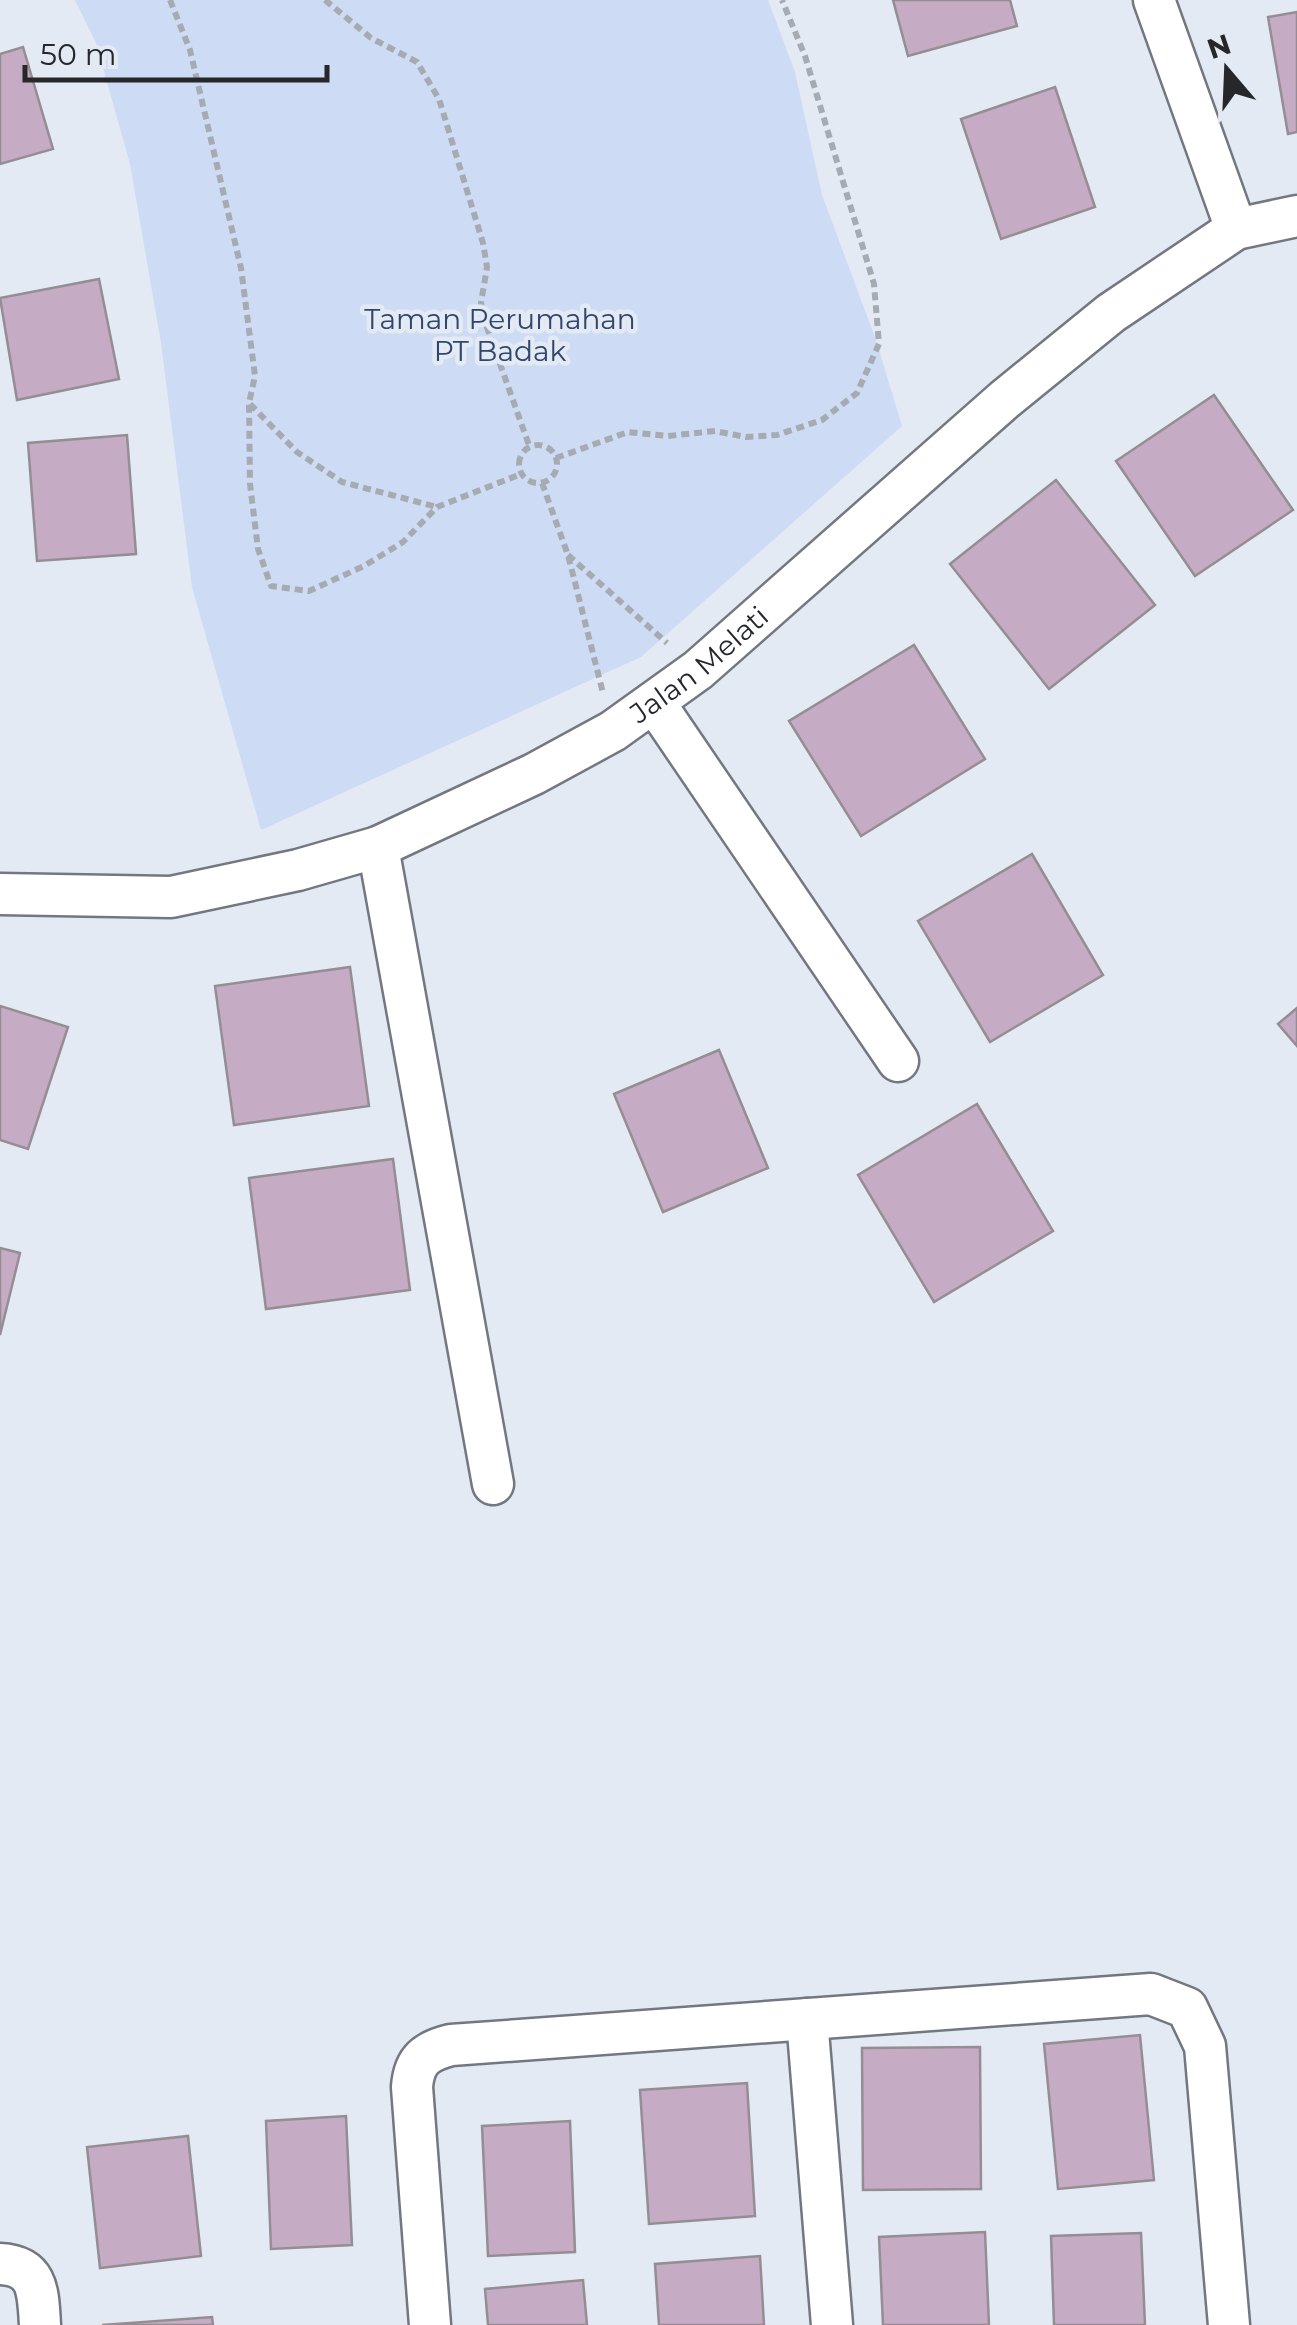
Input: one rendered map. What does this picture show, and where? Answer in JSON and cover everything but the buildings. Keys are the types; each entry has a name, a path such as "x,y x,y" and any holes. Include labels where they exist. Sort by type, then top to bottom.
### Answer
{"street":[{"path":"1154,0 1236,228"},
{"name":"Jalan Melati","path":"0,894 171,897 298,870 378,847 534,774 613,731 698,670 1004,400 1112,313 1236,228 1297,216"},
{"path":"654,702 898,1061"},
{"path":"378,847 493,1484"},
{"path":"430,2325 412,2087 413,2070 420,2058 434,2049 1151,1994 1187,2008 1205,2046 1229,2325"},
{"path":"807,2018 832,2325"},
{"path":"0,2264 22,2267 32,2277 40,2325"}],"path":[{"path":"170,0 194,66 241,268 254,376 249,403 250,484 258,549 270,586 309,591 364,566 403,542 437,507 522,474"},
{"path":"325,0 371,38 414,59 439,98 488,267 481,303 484,320 530,448"},
{"path":"556,458 628,432 668,436 715,431 746,437 777,435 822,420 857,393 879,344 874,284 805,56 782,0"},
{"path":"249,403 297,452 342,482 437,507"},
{"path":"540,445 556,458 557,469 542,483 526,480 522,474 520,459 530,448 540,445"},
{"path":"542,483 568,556 613,731"},
{"path":"568,556 698,670"}],"green space":[{"name":"Taman Perumahan PT Badak","path":"75,0 768,0 795,72 822,195 876,340 902,426 641,657 261,830 192,587 161,343 130,164 96,43"}]}
